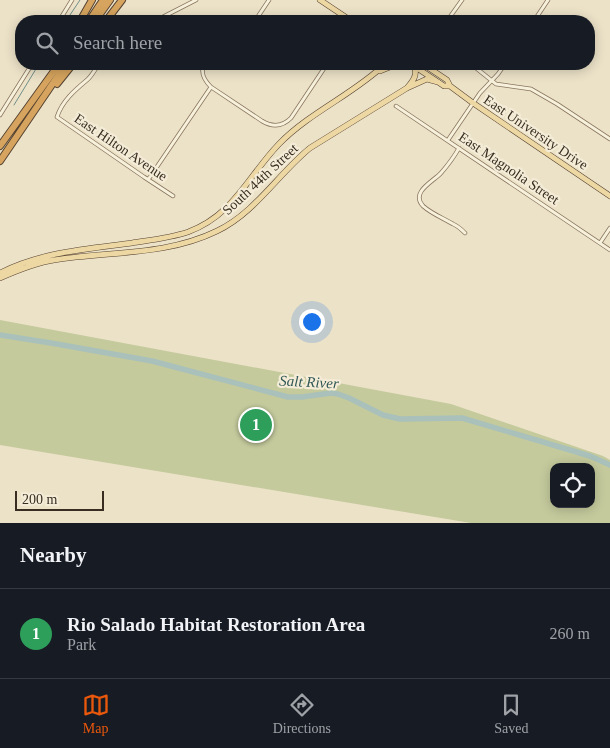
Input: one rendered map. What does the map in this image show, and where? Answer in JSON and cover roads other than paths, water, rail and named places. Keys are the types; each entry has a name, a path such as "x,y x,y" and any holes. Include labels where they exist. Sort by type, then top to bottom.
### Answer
{"highway":[{"path":"83,15 92,0"},
{"path":"93,15 104,0"},
{"path":"99,15 110,0"},
{"path":"111,15 122,0"},
{"path":"22,114 49,70"},
{"path":"0,146 55,70"},
{"path":"0,161 62,70"},
{"path":"32,114 68,70"}],"main road":[{"path":"321,0 342,15"},
{"path":"367,79 378,70"},
{"path":"367,79 382,70"},
{"path":"407,88 414,77 416,70"},
{"name":"East University Drive","path":"421,70 444,86 450,86"},
{"name":"East University Drive","path":"433,70 473,103 610,196"},
{"name":"South 44th Street","path":"0,273 23,263 67,251 150,240 198,228 216,216 236,198 283,140 367,79"},
{"name":"South 44th Street","path":"0,278 37,263 124,254 166,248 195,241 231,223 246,211 296,159 310,148 407,88 427,79 438,82"}],"street":[{"path":"63,15 72,0"},
{"path":"167,15 196,0"},
{"path":"259,15 269,0"},
{"path":"451,15 462,0"},
{"path":"538,15 548,0"},
{"path":"0,115 28,70"},
{"name":"East Hilton Avenue","path":"95,70 88,80 71,94 57,117 174,196"},
{"path":"202,70 206,82 211,86 266,124 279,125 290,118 323,70"},
{"path":"477,70 498,84 531,89 610,139"},
{"path":"448,140 486,85 501,70"},
{"path":"148,179 211,86"},
{"name":"East Magnolia Street","path":"396,106 610,250"},
{"path":"459,148 440,175 426,184 420,194 420,201 422,205 437,216 455,224 466,233"},
{"path":"600,244 610,228"}],"waterway":[{"path":"70,15 80,0"},
{"path":"14,105 35,70"},
{"name":"Salt River","path":"0,335 152,361 288,397 338,394 383,415 400,419 462,418 590,456 610,465"}],"place":[{"name":"Rio Salado Habitat Restoration Area","path":"256,425"}]}
